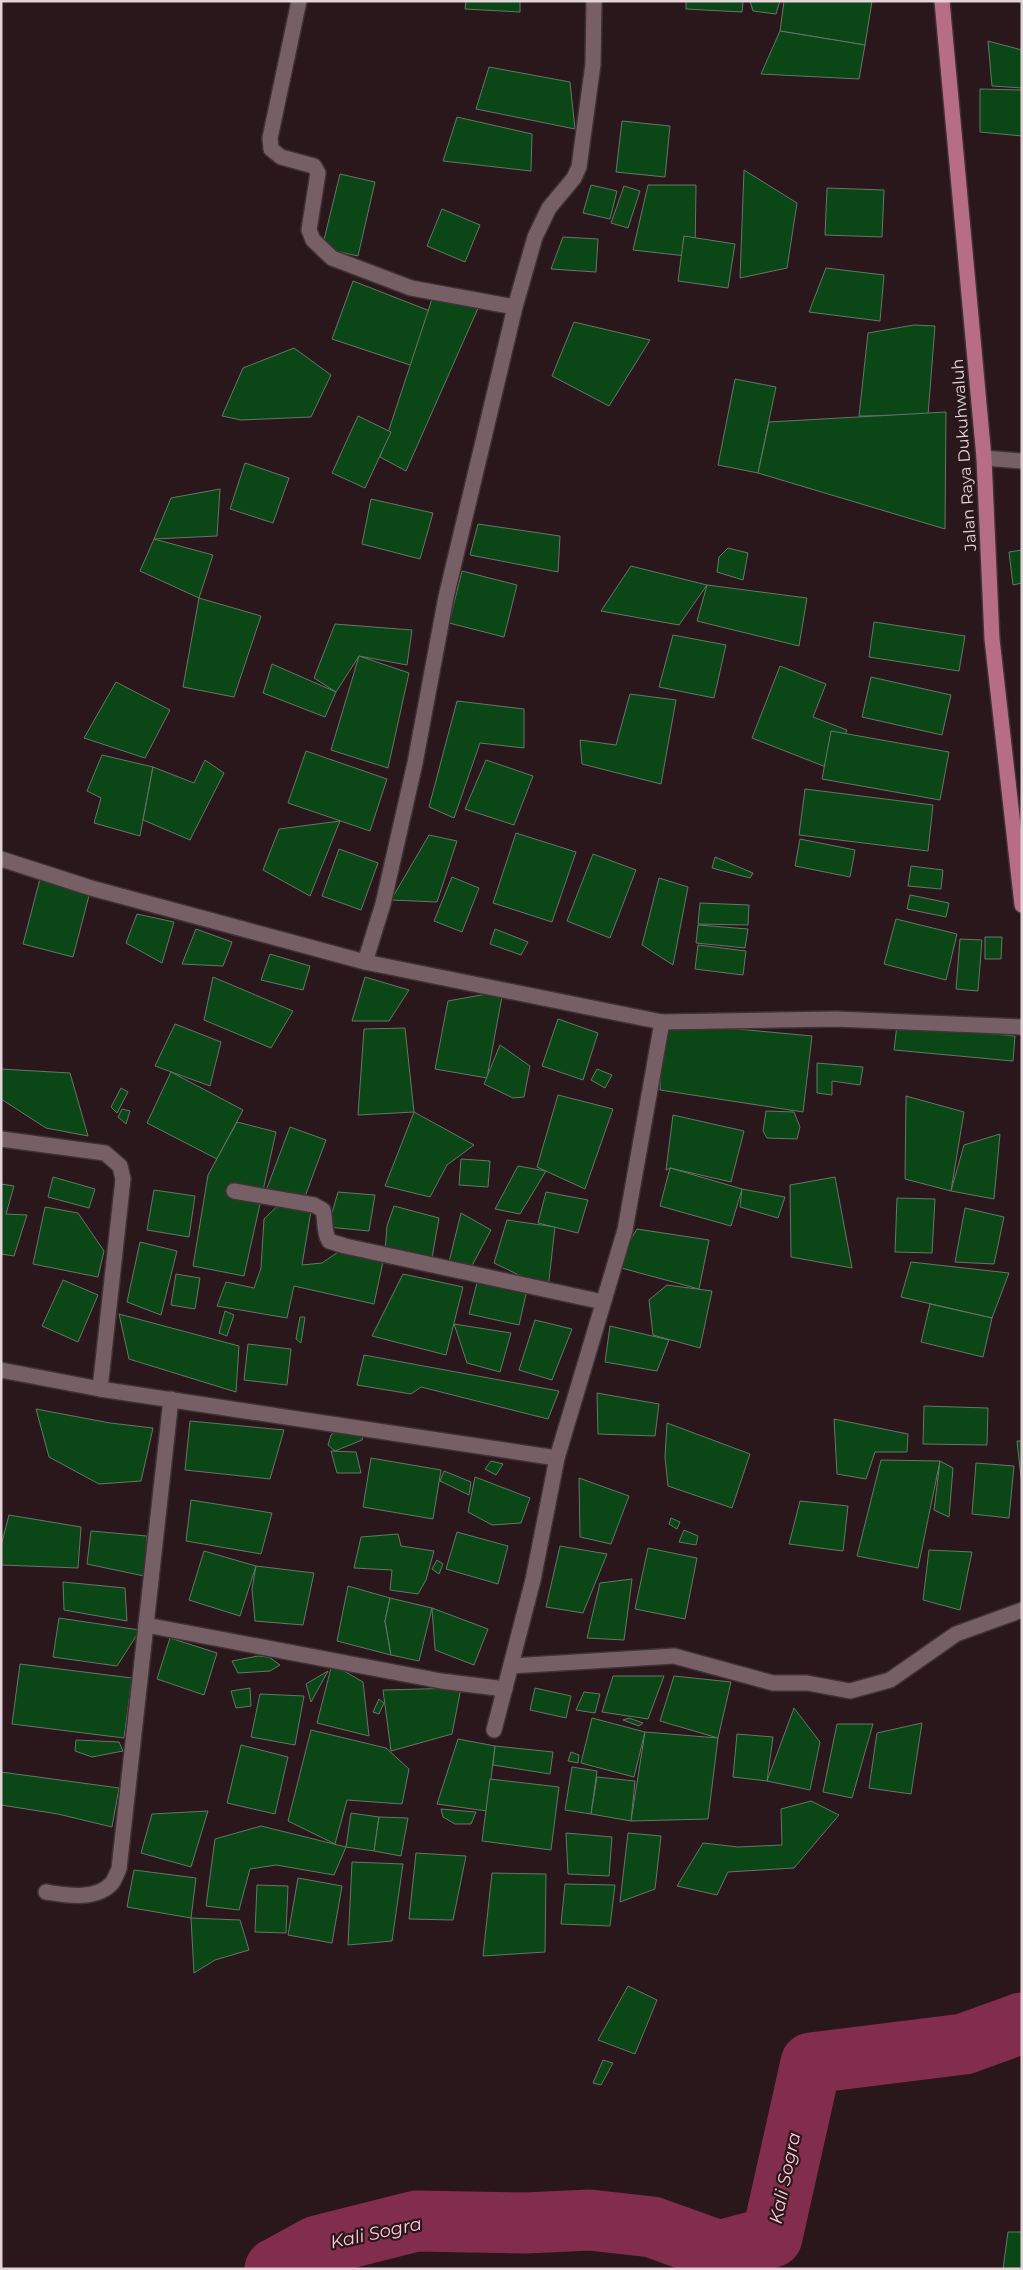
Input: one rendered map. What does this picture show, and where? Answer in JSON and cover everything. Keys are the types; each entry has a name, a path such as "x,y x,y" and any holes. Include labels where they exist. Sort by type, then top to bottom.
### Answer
{"main road":[{"name":"Jalan Raya Dukuhwaluh","path":"942,1 984,458 992,639 1022,905"}],"street":[{"path":"299,1 270,138 271,149 281,157 314,166 318,173 309,230 313,240 332,258 411,288 515,307"},
{"path":"366,962 383,904 415,763 446,597 515,307 535,237 549,208 574,178 579,167 593,64 594,1"},
{"path":"984,458 1022,461"},
{"path":"1,859 91,888 366,962 475,986 662,1022 836,1019 1022,1027"},
{"path":"494,1730 533,1580 557,1458 625,1230 662,1022"},
{"path":"1,1139 105,1153 120,1166 123,1179 100,1389"},
{"path":"234,1191 314,1205 323,1210 325,1218 324,1232 329,1241 345,1246 604,1302"},
{"path":"1,1370 100,1389 557,1458"},
{"path":"46,1892 70,1896 98,1893 112,1883 119,1868 171,1400"},
{"path":"511,1666 674,1656 773,1683 807,1682 850,1691 890,1680 956,1634 1022,1610"},
{"path":"146,1625 441,1681 505,1688"}],"building":[{"path":"466,1 520,1 520,12 465,9"},
{"path":"686,1 743,1 742,12 686,9"},
{"path":"750,1 780,1 776,14 753,11"},
{"path":"784,1 872,1 865,45 780,31"},
{"path":"780,31 865,45 859,79 761,74"},
{"path":"988,41 1022,50 1022,88 992,86"},
{"path":"489,67 570,82 575,129 476,109"},
{"path":"980,89 1022,90 1022,136 980,132"},
{"path":"457,117 532,134 531,171 443,161"},
{"path":"622,121 670,126 665,177 616,172"},
{"path":"744,170 797,203 787,268 740,278"},
{"path":"340,174 375,182 358,256 322,248"},
{"path":"591,185 617,191 610,219 583,213"},
{"path":"648,185 696,185 695,257 633,250"},
{"path":"624,186 640,191 628,228 611,223"},
{"path":"827,188 884,190 882,237 825,235"},
{"path":"442,209 480,225 465,262 427,246"},
{"path":"684,236 735,244 728,288 678,281"},
{"path":"563,237 598,239 596,272 551,269"},
{"path":"826,268 884,275 880,321 809,312"},
{"path":"353,281 435,313 425,370 332,339"},
{"path":"432,299 479,306 406,471 380,457"},
{"path":"574,322 650,340 609,406 552,376"},
{"path":"914,325 935,326 928,415 859,416 868,333"},
{"path":"294,348 331,375 311,417 241,420 222,416 243,368"},
{"path":"735,379 776,387 758,473 718,465"},
{"path":"946,412 945,529 758,473 769,422"},
{"path":"358,416 391,432 365,488 332,473"},
{"path":"245,463 289,478 273,523 230,509"},
{"path":"220,489 217,536 154,539 171,498"},
{"path":"371,499 433,513 420,559 362,544"},
{"path":"478,524 560,536 558,572 470,555"},
{"path":"154,539 213,555 199,598 140,571"},
{"path":"728,548 748,553 743,580 717,572 719,557"},
{"path":"1022,550 1022,583 1013,585 1009,552"},
{"path":"631,566 707,585 679,625 601,611"},
{"path":"462,571 517,585 504,637 449,623"},
{"path":"707,585 807,598 799,646 697,621"},
{"path":"199,598 261,616 234,697 183,687"},
{"path":"874,622 965,636 959,671 869,657"},
{"path":"335,624 412,630 407,665 359,656 336,692 314,678"},
{"path":"673,635 726,645 714,698 659,687"},
{"path":"359,656 409,673 388,768 331,750"},
{"path":"272,664 336,692 325,717 263,693"},
{"path":"780,666 826,684 813,717 847,730 831,769 752,738"},
{"path":"871,677 951,695 942,735 862,717"},
{"path":"116,682 170,710 145,758 84,738"},
{"path":"630,694 676,700 661,784 582,764 580,740 616,745"},
{"path":"457,701 524,709 524,748 480,743 454,818 429,807"},
{"path":"831,731 949,752 940,800 822,779"},
{"path":"306,751 387,779 370,831 288,803"},
{"path":"102,755 153,767 140,836 94,823 101,798 87,791"},
{"path":"205,760 224,773 190,840 143,820 153,767 194,783"},
{"path":"486,760 533,776 514,825 465,809"},
{"path":"805,789 933,805 928,851 799,835"},
{"path":"340,821 310,896 263,870 279,829"},
{"path":"516,833 576,852 552,922 493,903"},
{"path":"429,835 457,841 437,902 391,900"},
{"path":"800,839 855,850 850,877 795,866"},
{"path":"339,849 378,863 361,910 322,896"},
{"path":"593,854 636,870 610,938 567,921"},
{"path":"715,857 753,873 750,878 712,868"},
{"path":"911,866 943,870 941,889 908,886"},
{"path":"41,875 91,888 73,957 23,944"},
{"path":"452,877 479,888 462,932 434,921"},
{"path":"659,878 688,887 673,965 642,945"},
{"path":"910,895 949,903 946,917 907,909"},
{"path":"700,903 749,905 748,925 698,924"},
{"path":"137,914 174,922 162,963 126,943"},
{"path":"896,919 957,934 946,980 884,964"},
{"path":"698,925 748,929 745,948 696,943"},
{"path":"196,929 232,942 223,966 182,964"},
{"path":"495,929 528,942 521,955 490,944"},
{"path":"985,937 1002,937 1001,959 985,959"},
{"path":"960,939 982,940 978,991 956,989"},
{"path":"698,945 746,951 743,975 695,969"},
{"path":"270,954 310,966 303,990 261,980"},
{"path":"213,977 293,1011 271,1048 204,1020"},
{"path":"365,977 409,990 389,1021 352,1021"},
{"path":"503,991 487,1078 435,1069 448,1001"},
{"path":"558,1019 598,1033 583,1080 542,1066"},
{"path":"662,1022 812,1036 803,1112 660,1090"},
{"path":"175,1024 221,1042 210,1086 155,1066"},
{"path":"897,1025 1015,1036 1013,1061 894,1050"},
{"path":"405,1028 414,1112 358,1115 364,1029"},
{"path":"500,1045 530,1066 524,1097 513,1098 484,1084"},
{"path":"817,1063 863,1067 860,1085 832,1081 832,1095 817,1093"},
{"path":"1,1069 70,1073 88,1136 46,1128 1,1099"},
{"path":"597,1069 612,1075 605,1088 591,1080"},
{"path":"171,1072 243,1110 217,1159 147,1123"},
{"path":"121,1088 128,1092 117,1113 111,1107"},
{"path":"558,1095 613,1109 585,1189 537,1167"},
{"path":"906,1096 964,1112 951,1191 905,1179"},
{"path":"122,1109 130,1111 126,1124 118,1117"},
{"path":"766,1111 794,1112 800,1127 797,1139 767,1138 763,1131"},
{"path":"414,1112 474,1145 447,1165 430,1197 385,1186"},
{"path":"673,1115 744,1131 731,1182 670,1168 666,1170"},
{"path":"237,1122 276,1132 244,1276 193,1266 208,1175"},
{"path":"290,1127 326,1140 303,1202 267,1188"},
{"path":"1000,1134 994,1199 951,1191 964,1145"},
{"path":"461,1159 490,1161 488,1187 459,1185"},
{"path":"518,1166 546,1171 520,1214 495,1209"},
{"path":"670,1168 742,1189 731,1226 660,1206"},
{"path":"53,1177 95,1189 89,1208 48,1197"},
{"path":"835,1177 852,1268 791,1257 790,1185"},
{"path":"1,1184 14,1186 6,1214 27,1215 14,1256 1,1254"},
{"path":"742,1189 785,1197 778,1218 740,1207"},
{"path":"154,1190 195,1196 189,1237 147,1230"},
{"path":"338,1192 375,1195 369,1231 328,1227"},
{"path":"546,1192 588,1200 578,1233 538,1223"},
{"path":"288,1196 312,1205 302,1265 322,1263 344,1248 385,1252 374,1304 294,1286 287,1318 217,1306 226,1282 254,1288 261,1268 264,1219"},
{"path":"897,1198 935,1199 932,1253 895,1252"},
{"path":"394,1206 439,1218 432,1258 385,1252 387,1226"},
{"path":"45,1207 78,1213 104,1251 98,1277 33,1264"},
{"path":"965,1208 1004,1217 994,1264 955,1262"},
{"path":"461,1213 491,1230 467,1275 447,1270"},
{"path":"507,1220 555,1227 548,1289 494,1263"},
{"path":"637,1229 709,1240 699,1289 614,1266"},
{"path":"140,1242 177,1251 161,1315 127,1302"},
{"path":"911,1262 1009,1273 992,1318 901,1297"},
{"path":"176,1274 200,1278 195,1309 171,1305"},
{"path":"403,1274 463,1287 446,1355 372,1336"},
{"path":"478,1279 527,1290 519,1325 469,1314"},
{"path":"63,1280 98,1295 78,1342 42,1326"},
{"path":"667,1285 712,1291 700,1348 653,1335 649,1300"},
{"path":"930,1304 992,1318 983,1357 921,1342"},
{"path":"225,1311 234,1315 227,1336 219,1333"},
{"path":"119,1314 239,1346 236,1392 129,1359"},
{"path":"300,1317 305,1317 301,1343 296,1339"},
{"path":"535,1320 572,1329 552,1380 519,1370"},
{"path":"454,1324 511,1333 500,1372 467,1363"},
{"path":"610,1326 669,1340 657,1371 605,1362"},
{"path":"248,1344 291,1349 287,1385 244,1380"},
{"path":"364,1355 559,1391 548,1419 421,1387 411,1394 357,1385"},
{"path":"597,1393 659,1404 655,1436 598,1434"},
{"path":"924,1406 988,1408 987,1445 923,1444"},
{"path":"36,1409 110,1423 153,1428 141,1481 99,1484 49,1457"},
{"path":"834,1419 908,1434 907,1452 875,1452 866,1479 837,1474"},
{"path":"190,1421 284,1430 270,1479 185,1470"},
{"path":"667,1423 750,1454 732,1508 668,1486 665,1457"},
{"path":"338,1429 350,1430 354,1435 358,1430 364,1433 362,1440 335,1451 328,1445 331,1435"},
{"path":"1017,1441 1022,1441 1022,1480 1021,1477"},
{"path":"331,1451 356,1452 361,1473 337,1473"},
{"path":"371,1458 441,1470 433,1519 363,1507"},
{"path":"881,1460 940,1461 918,1568 857,1556"},
{"path":"491,1461 503,1464 496,1475 485,1469"},
{"path":"940,1461 953,1468 949,1517 934,1510"},
{"path":"976,1463 1014,1466 1009,1518 972,1514"},
{"path":"444,1471 471,1482 469,1495 440,1481"},
{"path":"475,1477 530,1498 521,1523 492,1525 468,1512"},
{"path":"579,1478 629,1496 611,1544 580,1537"},
{"path":"191,1500 272,1513 261,1554 186,1541"},
{"path":"800,1501 848,1506 843,1551 789,1544"},
{"path":"9,1515 81,1527 78,1568 1,1565 1,1546"},
{"path":"671,1518 680,1522 677,1529 669,1524"},
{"path":"684,1530 698,1536 696,1545 679,1542"},
{"path":"91,1531 147,1536 144,1576 87,1564"},
{"path":"457,1532 508,1546 498,1584 446,1569"},
{"path":"398,1534 401,1546 434,1551 426,1580 418,1594 390,1590 392,1570 354,1568 361,1537"},
{"path":"560,1546 607,1554 583,1613 546,1607"},
{"path":"648,1548 697,1558 685,1619 635,1609"},
{"path":"929,1550 972,1552 960,1610 923,1600"},
{"path":"204,1551 256,1566 240,1616 189,1600"},
{"path":"437,1560 443,1564 439,1574 432,1569"},
{"path":"256,1566 314,1573 303,1625 255,1621 252,1589"},
{"path":"632,1579 624,1640 587,1638 600,1583"},
{"path":"63,1582 125,1588 127,1621 64,1610"},
{"path":"348,1586 390,1598 385,1621 391,1655 337,1641"},
{"path":"390,1598 432,1608 419,1661 391,1655 385,1621"},
{"path":"432,1608 488,1629 474,1665 435,1650"},
{"path":"59,1618 140,1630 117,1666 53,1657"},
{"path":"170,1638 217,1653 204,1695 157,1679"},
{"path":"258,1656 269,1657 280,1665 270,1671 238,1673 232,1661"},
{"path":"20,1664 132,1678 124,1738 12,1724"},
{"path":"332,1664 363,1682 369,1736 317,1723"},
{"path":"328,1671 311,1702 306,1684"},
{"path":"613,1676 664,1676 648,1719 602,1712"},
{"path":"674,1676 731,1682 718,1738 660,1721"},
{"path":"250,1688 251,1706 236,1708 231,1691"},
{"path":"461,1688 452,1734 391,1751 383,1690"},
{"path":"535,1688 571,1696 566,1718 530,1710"},
{"path":"584,1692 600,1694 595,1713 576,1710"},
{"path":"260,1694 304,1696 295,1745 251,1737"},
{"path":"379,1699 384,1703 379,1714 373,1712"},
{"path":"794,1708 820,1742 810,1790 767,1781"},
{"path":"592,1718 645,1732 634,1777 581,1763"},
{"path":"629,1718 643,1723 639,1726 623,1720"},
{"path":"922,1723 911,1794 869,1788 877,1733"},
{"path":"837,1724 873,1724 852,1798 823,1792"},
{"path":"311,1730 386,1748 409,1769 402,1804 347,1800 335,1844 288,1821"},
{"path":"645,1732 718,1738 708,1819 631,1821"},
{"path":"737,1734 773,1737 767,1781 733,1777"},
{"path":"458,1739 495,1746 487,1811 437,1804"},
{"path":"76,1740 119,1742 123,1751 92,1757 75,1751"},
{"path":"241,1745 288,1757 275,1814 227,1803"},
{"path":"495,1746 553,1752 550,1774 493,1765"},
{"path":"571,1752 579,1755 578,1763 568,1761"},
{"path":"572,1767 597,1771 591,1814 565,1810"},
{"path":"1,1772 119,1788 112,1827 58,1814 1,1805"},
{"path":"597,1777 635,1781 631,1821 591,1814"},
{"path":"490,1779 559,1787 551,1850 482,1841"},
{"path":"811,1801 839,1815 794,1868 728,1872 717,1895 677,1886 703,1843 738,1847 782,1845 781,1809"},
{"path":"441,1809 476,1812 471,1824 455,1824 443,1817"},
{"path":"208,1811 191,1867 141,1853 152,1814"},
{"path":"351,1813 379,1817 374,1851 346,1847"},
{"path":"379,1817 408,1818 401,1856 374,1851"},
{"path":"261,1826 346,1847 334,1875 276,1865 250,1869 239,1910 206,1906 215,1839"},
{"path":"566,1833 612,1837 609,1876 568,1874"},
{"path":"628,1833 661,1836 655,1889 620,1902"},
{"path":"416,1853 466,1856 453,1920 409,1919"},
{"path":"352,1862 403,1864 392,1941 348,1945"},
{"path":"134,1870 196,1878 191,1918 127,1907"},
{"path":"492,1873 546,1874 545,1952 483,1956"},
{"path":"298,1878 342,1886 332,1943 288,1935"},
{"path":"565,1884 615,1885 610,1926 561,1924"},
{"path":"257,1885 288,1886 286,1933 255,1932"},
{"path":"191,1918 240,1920 249,1950 215,1960 194,1973"},
{"path":"628,1986 657,2000 635,2054 598,2040"},
{"path":"603,2060 613,2063 601,2085 593,2083"},
{"path":"1008,2232 1022,2232 1022,2269 1003,2269"}],"waterway":[{"name":"Kali Sogra","path":"275,2269 317,2246 416,2221 525,2223 590,2220 652,2227 719,2251 772,2237 811,2063 964,2044 1022,2023"}]}
